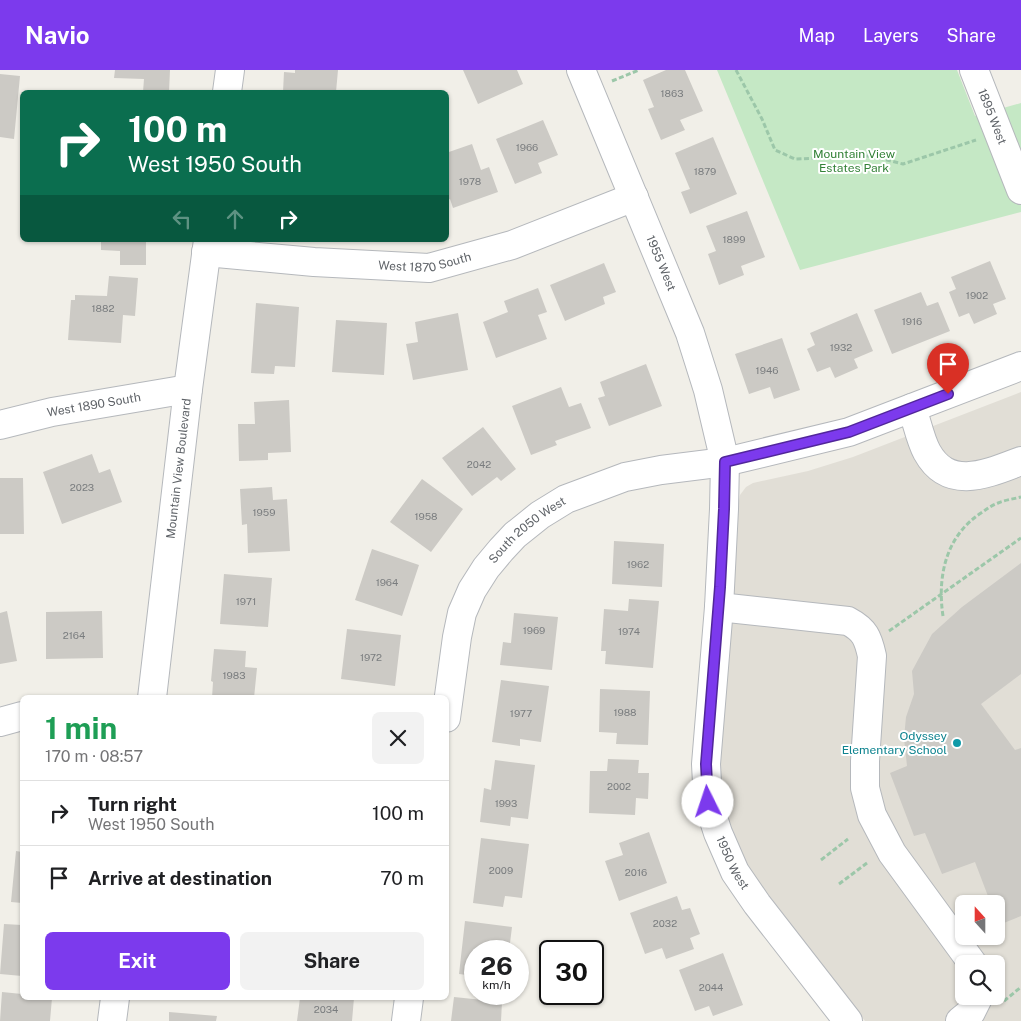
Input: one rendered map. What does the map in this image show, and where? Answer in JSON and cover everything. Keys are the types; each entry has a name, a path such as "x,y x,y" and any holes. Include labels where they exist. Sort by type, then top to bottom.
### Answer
{"street":[{"path":"227,90 230,70"},
{"name":"1955 West","path":"581,70 690,333 708,390 725,462"},
{"name":"1895 West","path":"974,70 1021,190"},
{"name":"West 1870 South","path":"207,246 314,262 429,268 512,245 634,197"},
{"name":"Mountain View Boulevard","path":"152,695 188,389 207,246"},
{"name":"South 2050 West","path":"449,696 462,613 472,590 486,568 515,535 540,515 566,499 625,477 661,470 725,462 849,432 1021,366"},
{"name":"West 1890 South","path":"0,425 52,412 188,389"},
{"path":"912,408 926,451 934,463 948,473 969,477 987,474 1021,460"},
{"name":"1950 West","path":"725,462 718,606 706,764 708,802 718,834 735,872 757,904 848,1021"},
{"path":"718,606 848,621 860,627 869,642 872,656 865,761 866,788 872,815 892,853 967,955"},
{"path":"0,722 20,717"},
{"path":"112,1021 115,1000"},
{"path":"406,1021 409,1000"},
{"path":"960,1021 981,1005"}],"path":[{"path":"611,81 639,70"},
{"path":"736,70 762,119 775,150 795,159 871,156 903,164 984,137"},
{"path":"943,616 941,596 942,571 952,543 971,519 996,503 1021,497"},
{"path":"885,634 1021,538"},
{"path":"821,860 848,839"},
{"path":"839,884 866,863"},
{"path":"1005,993 1021,987"}],"shaded area":[{"path":"1021,392 1021,1021 865,1021 749,869 738,849 723,803 720,775 740,495 746,487 753,483 808,471 853,457"}],"green space":[{"name":"Mountain View Estates Park","path":"717,70 957,70 975,116 1021,103 1021,212 800,270"}],"building":[{"path":"115,70 170,70 169,90 143,90 144,79 114,78"},
{"path":"295,70 338,70 336,90 283,90 284,72 295,73"},
{"path":"463,70 517,70 523,84 478,104"},
{"path":"666,70 685,70 703,111 680,120 685,130 661,140 648,109 654,107 643,80"},
{"path":"0,74 20,76 14,139 0,137"},
{"path":"543,120 558,155 538,163 542,173 515,184 496,139"},
{"path":"713,137 737,194 690,214 681,192 690,189 675,153"},
{"path":"472,144 481,170 489,167 498,192 453,208 449,200 449,152"},
{"path":"747,211 765,257 741,266 744,275 719,285 708,254 716,251 706,226"},
{"path":"101,242 146,242 146,265 120,265 120,251 101,250"},
{"path":"990,261 1006,299 993,304 997,314 974,324 969,313 959,317 949,292 956,289 951,277"},
{"path":"604,263 616,292 603,297 605,304 565,321 550,285"},
{"path":"109,276 138,278 135,316 123,315 121,343 68,340 71,300 75,300 75,295 107,296"},
{"path":"538,288 547,312 538,315 547,339 496,358 483,322 508,312 504,301"},
{"path":"921,292 927,306 938,302 950,331 892,354 874,310"},
{"path":"256,303 299,307 295,367 275,366 274,374 251,373"},
{"path":"458,313 468,370 413,380 406,344 418,342 415,322"},
{"path":"857,313 873,351 854,359 858,368 835,378 830,367 817,372 807,349 815,345 810,333"},
{"path":"336,320 387,323 384,375 332,372"},
{"path":"782,338 800,390 774,399 770,387 749,394 735,354"},
{"path":"646,364 662,406 609,426 598,398 605,396 600,382"},
{"path":"561,387 569,407 581,403 591,428 555,441 557,445 531,455 512,406"},
{"path":"289,400 291,452 268,453 268,460 239,461 238,424 255,424 254,402"},
{"path":"483,427 516,469 501,481 497,477 472,496 442,458"},
{"path":"92,454 99,473 110,469 122,502 62,524 43,472"},
{"path":"0,478 23,478 24,534 0,534"},
{"path":"422,479 463,509 431,552 390,522"},
{"path":"272,487 273,500 287,499 290,551 248,553 247,524 242,525 240,489"},
{"path":"614,541 664,544 662,587 612,584"},
{"path":"372,549 419,565 402,616 355,600"},
{"name":"Odyssey Elementary School","path":"1021,563 1021,674 981,704 1015,750 1021,748 1021,916 1005,923 1005,895 988,895 975,862 942,874 925,833 914,836 890,773 907,766 904,738 906,717 914,694 912,671 932,634 962,607"},
{"path":"224,574 272,578 268,627 220,624"},
{"path":"629,599 659,601 653,668 605,664 606,651 601,651 604,609 628,611"},
{"path":"7,611 17,661 0,664 0,613"},
{"path":"102,611 103,658 46,659 46,612"},
{"path":"514,613 558,617 552,670 500,665 503,642 511,643"},
{"path":"347,629 401,635 395,686 341,679"},
{"path":"214,649 246,651 245,667 257,668 254,695 212,695 213,682 211,681"},
{"path":"501,680 549,686 541,742 520,739 520,746 492,742"},
{"path":"600,689 650,691 648,745 616,744 617,733 599,732"},
{"path":"608,759 639,760 638,773 649,773 648,799 636,798 635,815 589,813 590,771 607,771"},
{"path":"495,760 535,765 528,819 511,817 510,826 480,822 484,788 491,790"},
{"path":"649,832 667,883 619,901 605,861 623,855 619,843"},
{"path":"481,838 529,844 522,898 505,896 503,907 473,903"},
{"path":"16,851 20,852 20,903 11,902"},
{"path":"677,896 682,910 690,908 700,934 690,938 694,949 666,959 662,948 645,954 630,913"},
{"path":"465,921 512,927 510,940 464,940 464,975 459,974"},
{"path":"4,924 20,925 20,976 0,974"},
{"path":"723,953 743,1005 713,1016 709,1006 695,1011 679,970"},
{"path":"2,992 20,994 20,1000 52,1000 50,1021 0,1021"},
{"path":"454,997 464,998 464,1005 502,1005 501,1021 451,1021"},
{"path":"300,1000 354,1000 352,1021 297,1021"},
{"path":"169,1012 217,1016 216,1021 169,1021"}],"place":[{"name":"Odyssey Elementary School","path":"957,743"}],"route":[{"path":"708,802 706,764 720,587 725,462 849,432 948,394"}]}
